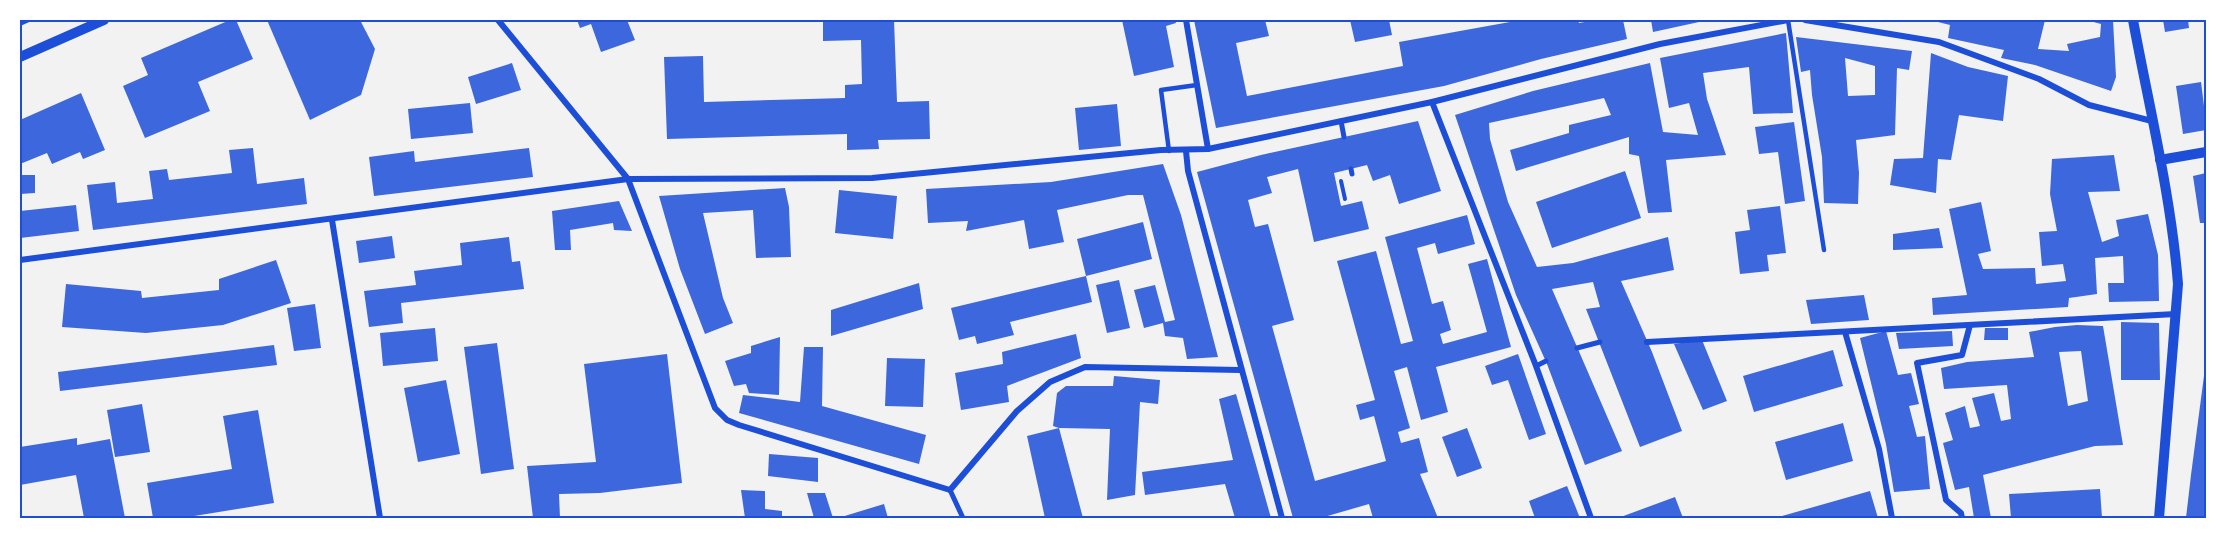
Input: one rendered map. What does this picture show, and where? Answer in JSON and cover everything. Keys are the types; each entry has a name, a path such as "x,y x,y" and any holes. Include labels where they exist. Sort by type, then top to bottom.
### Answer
{"street":[{"path":"20,57 104,20"},
{"path":"498,20 628,179 715,408 726,420 950,490 963,519"},
{"path":"1186,20 1208,149"},
{"path":"20,260 628,179 872,178 1208,149 1432,102 1660,44 1788,20"},
{"path":"1805,20 1939,42 2039,79 2089,105 2152,121"},
{"path":"2133,20 2160,160 2176,255 2178,284 2159,519"},
{"path":"1432,102 1536,366 1591,519"},
{"path":"1341,121 1344,137"},
{"path":"1186,150 1188,171 1282,519"},
{"path":"2160,160 2206,152"},
{"path":"332,220 380,519"},
{"path":"1647,342 2176,314"},
{"path":"1962,519 1961,513 1946,500 1917,363 1962,355 1970,325"},
{"path":"1845,332 1879,449 1892,519"},
{"path":"1577,348 1600,342"},
{"path":"1536,366 1546,361"},
{"path":"950,490 1017,411 1050,382 1085,367 1240,370"}],"lane":[{"path":"1788,20 1824,250"},
{"path":"1169,151 1161,90 1197,85"}],"path":[{"path":"20,24 30,20"}],"building":[{"path":"230,20 236,20 253,59 198,82 210,111 145,138 123,86 148,75 141,58"},
{"path":"267,20 360,20 375,49 361,95 310,120"},
{"path":"577,20 627,20 635,40 601,52 591,24 580,28"},
{"path":"823,20 894,20 897,102 929,101 930,139 878,140 879,149 847,150 847,134 667,139 664,57 703,56 704,102 845,98 845,85 862,84 861,40 823,41"},
{"path":"1122,20 1175,20 1176,23 1166,26 1174,67 1134,76"},
{"path":"1194,20 1265,20 1269,36 1236,43 1247,96 1403,66 1399,42 1521,20 1578,20 1579,23 1595,20 1623,20 1627,39 1541,59 1444,86 1216,128"},
{"path":"1350,20 1389,20 1392,35 1355,42"},
{"path":"1651,20 1699,20 1699,22 1653,32"},
{"path":"1930,20 2045,20 2038,49 2069,51 2067,44 2100,37 2101,24 2086,20 2113,20 2116,77 2111,91 2035,65 2001,58 2004,50 1948,38 1950,25"},
{"path":"2163,20 2188,20 2189,28 2165,32"},
{"path":"1786,33 1793,113 1753,114 1749,67 1703,73 1707,99 1726,155 1666,160 1672,212 1648,213 1639,156 1629,154 1629,137 1516,171 1510,150 1569,133 1569,125 1611,115 1604,98 1489,123 1490,139 1508,202 1537,267 1573,263 1668,237 1674,270 1621,281 1652,352 1682,431 1640,447 1586,309 1600,307 1593,282 1552,289 1622,451 1585,465 1547,364 1516,295 1455,115 1533,91 1650,63 1663,132 1698,135 1689,103 1669,108 1660,58"},
{"path":"1796,37 1912,51 1909,70 1897,68 1895,135 1856,140 1859,173 1858,204 1824,203 1822,157 1810,70 1801,72","holes":["1845,58 1875,66 1875,95 1848,96"]},
{"path":"1931,53 1968,67 2008,76 2003,121 1959,115 1951,160 1938,159 1936,193 1890,185 1894,159 1923,158"},
{"path":"512,63 521,90 476,104 468,77"},
{"path":"2201,82 2204,106 2206,106 2206,130 2183,134 2176,86"},
{"path":"81,93 105,150 83,159 80,152 52,164 47,153 20,164 20,120"},
{"path":"470,103 473,133 411,139 408,109"},
{"path":"1117,104 1121,146 1079,150 1075,108"},
{"path":"1418,121 1441,191 1399,204 1390,175 1373,181 1367,165 1334,173 1341,206 1362,201 1369,229 1314,242 1298,169 1267,177 1272,193 1248,200 1255,227 1268,224 1294,320 1272,326 1315,481 1386,461 1374,416 1360,420 1356,405 1375,400 1337,261 1376,251 1401,344 1413,341 1385,237 1467,215 1475,244 1438,254 1435,243 1417,248 1432,304 1443,301 1451,330 1440,334 1443,344 1487,332 1468,264 1487,259 1511,347 1436,367 1448,412 1421,420 1407,367 1394,371 1410,428 1398,432 1401,443 1419,438 1428,472 1420,474 1438,518 1373,518 1369,504 1325,518 1293,518 1197,172 1261,155"},
{"path":"1794,122 1805,201 1785,204 1778,152 1759,154 1755,127"},
{"path":"253,148 257,184 304,178 307,204 93,230 87,185 115,182 117,203 153,199 149,171 167,169 169,180 232,173 229,150"},
{"path":"529,148 533,177 374,196 369,157 414,151 415,162"},
{"path":"2114,155 2120,191 2088,192 2102,242 2119,236 2116,220 2148,214 2158,255 2159,301 2109,302 2108,283 2124,283 2123,256 2095,258 2097,294 2069,298 2068,307 1933,315 1932,298 1967,295 1949,209 1981,202 1991,251 1978,254 1983,269 2035,268 2036,284 2066,281 2063,264 2042,266 2039,232 2057,231 2050,194 2052,159"},
{"path":"1163,164 1181,215 1218,357 1187,359 1183,338 1165,336 1163,323 1144,328 1134,290 1155,285 1165,322 1175,320 1143,195 1128,195 1057,210 1064,242 1029,249 1024,220 966,231 968,221 928,223 926,189 1051,182"},
{"path":"1625,171 1641,218 1552,248 1536,202"},
{"path":"2206,173 2206,223 2200,223 2193,176"},
{"path":"20,175 35,175 35,193 20,194"},
{"path":"785,188 789,207 791,257 756,258 753,210 703,213 723,298 733,323 705,334 680,269 659,196"},
{"path":"839,190 897,196 893,239 835,233"},
{"path":"619,201 632,231 614,230 613,223 570,230 571,250 555,250 552,211"},
{"path":"76,205 79,231 20,238 20,211"},
{"path":"1780,206 1786,253 1767,255 1769,271 1740,274 1735,232 1750,230 1747,210"},
{"path":"1143,222 1152,259 1086,276 1077,239"},
{"path":"1939,228 1943,248 1893,250 1893,234"},
{"path":"392,236 395,258 359,263 356,241"},
{"path":"509,237 512,262 520,261 524,289 401,303 403,323 369,327 364,291 416,285 414,271 462,265 460,243"},
{"path":"276,260 291,303 223,325 146,333 62,327 66,284 141,291 142,298 219,290 219,279"},
{"path":"1086,276 1092,302 1010,322 1014,335 977,344 975,336 959,340 951,308"},
{"path":"1119,280 1130,328 1107,333 1096,285"},
{"path":"919,283 923,309 831,336 831,310"},
{"path":"1864,295 1869,320 1811,324 1806,300"},
{"path":"315,304 321,348 294,351 287,308"},
{"path":"2121,322 2159,323 2160,380 2121,380"},
{"path":"2103,326 2123,445 2095,446 1983,475 1991,518 1974,518 1969,487 1955,490 1943,443 1953,440 1945,413 1965,406 1970,428 1980,426 1972,398 1994,393 2001,421 2011,419 2007,385 1944,389 1941,368 1967,362 2034,357 2029,332 2055,327","holes":["2081,351 2088,401 2068,406 2059,352"]},
{"path":"435,328 438,361 383,366 380,333"},
{"path":"1985,328 2008,328 2008,340 1984,340"},
{"path":"1886,331 1898,375 1911,373 1919,404 1909,406 1917,437 1925,436 1930,489 1894,492 1886,444 1860,338"},
{"path":"1952,331 1953,346 1899,349 1896,333"},
{"path":"1076,334 1081,358 1007,386 1009,402 961,410 955,373 1003,364 1002,352"},
{"path":"780,337 779,395 749,393 746,384 734,386 725,361 751,353 751,346"},
{"path":"1702,340 1727,401 1703,410 1674,344"},
{"path":"497,343 514,469 481,474 464,347"},
{"path":"274,345 277,365 60,391 58,372"},
{"path":"804,347 823,347 822,406 926,435 919,464 739,413 743,395 800,402"},
{"path":"1833,350 1843,386 1754,412 1743,376"},
{"path":"667,354 682,483 600,493 559,494 560,518 533,518 527,466 596,462 584,364"},
{"path":"1518,354 1546,434 1529,440 1508,380 1492,385 1485,366"},
{"path":"887,358 925,359 923,407 885,406"},
{"path":"2205,368 2206,518 2186,518 2191,475"},
{"path":"1114,376 1160,380 1158,404 1140,402 1135,495 1107,500 1110,429 1053,426 1057,393 1066,386 1113,386"},
{"path":"446,380 460,454 418,462 404,388"},
{"path":"1236,394 1271,518 1235,518 1225,484 1145,495 1142,472 1233,460 1219,399"},
{"path":"142,404 150,452 115,457 107,410"},
{"path":"258,410 274,503 182,518 153,518 147,483 232,469 223,416"},
{"path":"1843,423 1853,461 1786,480 1775,442"},
{"path":"1059,428 1083,518 1045,518 1027,436"},
{"path":"1467,428 1482,468 1457,477 1442,437"},
{"path":"77,438 77,445 110,439 125,518 84,518 76,475 20,485 20,447"},
{"path":"769,454 818,458 818,482 768,476"},
{"path":"1567,486 1580,518 1535,518 1529,501"},
{"path":"2100,489 2102,518 2011,518 2009,494"},
{"path":"741,490 765,491 765,509 782,511 782,518 745,518"},
{"path":"1870,491 1878,518 1782,518 1782,516"},
{"path":"807,493 825,493 833,518 814,518"},
{"path":"1675,497 1683,518 1618,518"},
{"path":"884,504 888,518 838,518"}]}
